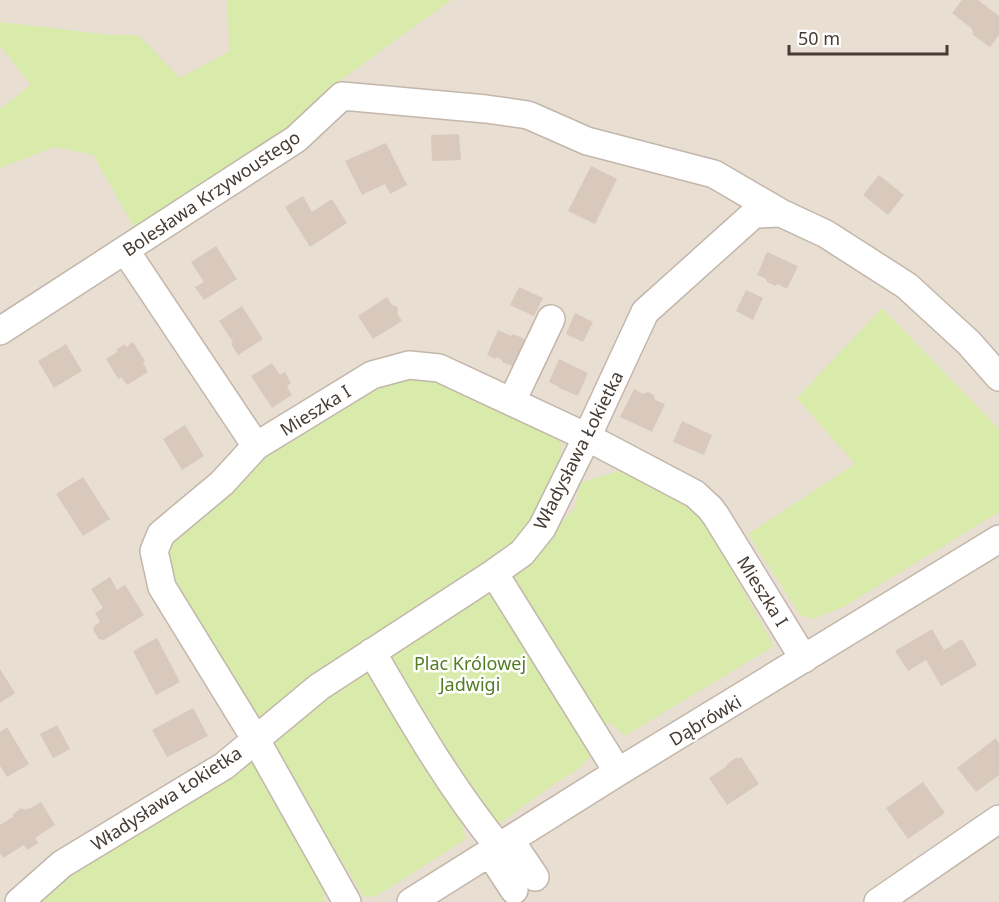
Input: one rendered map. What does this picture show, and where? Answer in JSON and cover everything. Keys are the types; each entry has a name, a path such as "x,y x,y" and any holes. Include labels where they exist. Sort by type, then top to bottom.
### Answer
{"street":[{"name":"Bolesława Krzywoustego","path":"0,331 296,139 342,96 528,115 587,141 714,174 781,213 826,234 907,286 969,343 999,377"},
{"name":"Władysława Łokietka","path":"19,902 62,864 224,766 320,687 522,553 542,528 588,437 645,312 754,214 781,213"},
{"path":"125,250 256,446"},
{"path":"512,401 551,319"},
{"name":"Mieszka I","path":"346,902 256,740 162,587 154,551 161,534 222,483 256,446 372,375 409,365 439,368 588,437 686,488 716,516 804,659"},
{"name":"Dąbrówki","path":"411,902 999,538"},
{"path":"495,573 610,760"},
{"path":"372,652 420,736 524,884"},
{"path":"878,902 999,819"}],"shaded area":[{"path":"0,0 999,0 999,902 0,902"}],"green space":[{"path":"227,0 451,0 327,90 286,134 134,227 93,155 55,147 0,168 0,109 31,85 0,46 0,22 111,35 138,35 180,78 230,51"},
{"path":"882,308 999,429 999,512 845,606 813,619 801,616 748,534 855,464 797,398"},
{"path":"433,373 561,442 560,482 510,553 261,728 194,624 168,560 167,541 270,448 375,380"},
{"name":"Plac Królowej Jadwigi","path":"619,471 697,508 774,646 625,736 610,722 587,734 597,752 580,768 493,826 460,817 466,839 375,897 363,896 268,739 527,558 575,508 580,483"},
{"path":"258,756 326,889 323,898 325,902 32,902 82,862"}],"building":[{"path":"962,0 978,0 999,16 999,35 990,47 973,35 972,29 952,13"},
{"path":"459,134 461,160 432,161 431,135"},
{"path":"386,143 407,185 390,194 385,184 362,195 345,161"},
{"path":"591,166 617,179 595,224 568,211"},
{"path":"879,175 904,195 888,215 863,195"},
{"path":"303,196 312,212 332,199 347,223 310,247 285,207"},
{"path":"216,246 237,279 204,300 195,287 204,282 191,262"},
{"path":"767,252 798,266 787,289 778,284 775,286 757,275"},
{"path":"519,287 543,298 534,316 510,305"},
{"path":"746,290 763,298 753,320 736,311"},
{"path":"387,297 398,309 397,313 402,321 373,339 358,316"},
{"path":"242,306 263,339 238,355 231,344 233,342 219,321"},
{"path":"575,313 593,322 583,342 566,334"},
{"path":"498,330 534,343 521,370 502,362 497,357 496,359 487,355"},
{"path":"133,342 145,361 143,363 148,372 127,385 121,377 118,379 106,359 125,344 126,347"},
{"path":"66,344 82,371 54,388 38,361"},
{"path":"559,359 588,373 578,396 549,382"},
{"path":"272,363 280,375 285,372 291,383 287,386 292,395 272,408 251,376"},
{"path":"634,389 643,394 648,392 654,395 655,400 665,404 652,432 620,417"},
{"path":"682,421 712,435 704,455 673,442"},
{"path":"185,425 204,456 182,470 163,439"},
{"path":"83,477 110,519 83,536 56,494"},
{"path":"110,577 117,590 125,585 144,615 104,640 99,639 93,630 94,626 100,622 95,613 103,608 91,589"},
{"path":"932,629 944,650 962,639 977,665 941,686 926,660 908,671 895,651"},
{"path":"157,638 180,682 156,695 133,651"},
{"path":"0,669 15,693 0,703"},
{"path":"193,708 208,736 167,757 152,730"},
{"path":"57,725 70,749 53,758 40,734"},
{"path":"7,727 29,764 7,777 0,766 0,732"},
{"path":"996,738 999,743 999,775 976,792 957,768"},
{"path":"737,757 738,759 741,757 759,784 727,805 709,778"},
{"path":"923,782 945,813 908,839 886,808"},
{"path":"41,802 55,825 35,838 38,843 27,850 24,845 3,858 0,853 0,825 13,817 13,814 21,808 29,809"}]}
